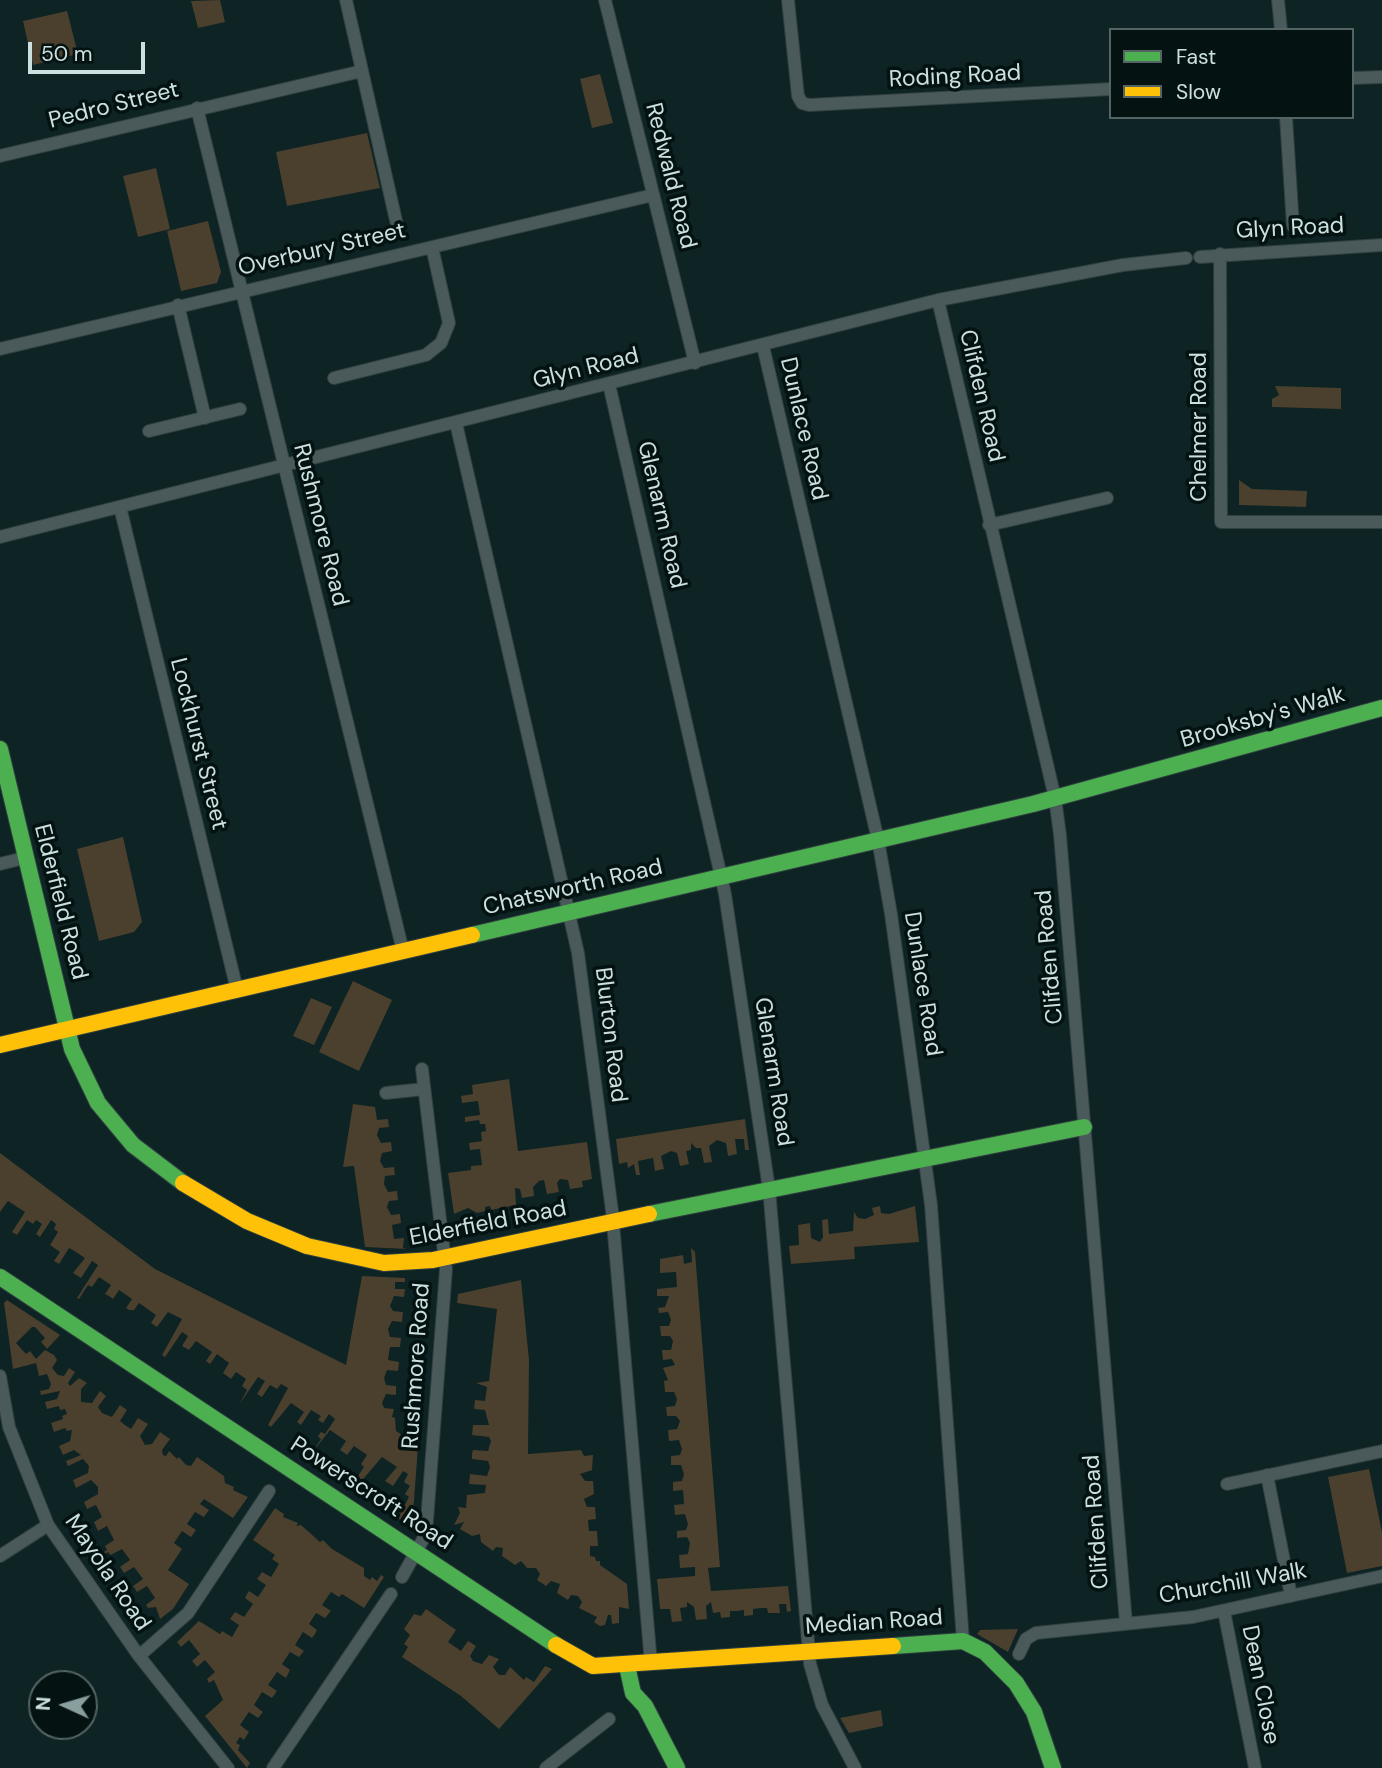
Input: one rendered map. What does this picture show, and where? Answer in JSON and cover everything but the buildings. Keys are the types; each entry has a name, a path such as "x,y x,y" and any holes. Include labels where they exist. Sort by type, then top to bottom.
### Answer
{"street":[{"path":"346,0 397,225"},
{"name":"Redwald Road","path":"604,0 695,363"},
{"name":"Roding Road","path":"788,0 798,96 802,103 1109,89"},
{"path":"1278,0 1281,28"},
{"name":"Pedro Street","path":"0,156 197,107 362,71"},
{"path":"1354,78 1382,77"},
{"name":"Rushmore Road","path":"197,107 403,951"},
{"path":"1286,119 1293,226"},
{"name":"Overbury Street","path":"0,349 240,290 653,195"},
{"name":"Glyn Road","path":"1200,257 1382,245"},
{"path":"334,378 426,355 442,343 449,323 432,247"},
{"name":"Chelmer Road","path":"1220,254 1221,522 1382,522"},
{"name":"Glyn Road","path":"0,537 938,300 1123,265 1186,258"},
{"name":"Clifden Road","path":"938,300 1055,798 1063,857 1126,1622"},
{"path":"178,305 205,418"},
{"name":"Dunlace Road","path":"763,346 878,840 926,1157 963,1641"},
{"name":"Glenarm Road","path":"609,384 721,876 732,942 769,1189 808,1651 818,1696 855,1768"},
{"path":"149,431 240,409"},
{"name":"Blurton Road","path":"456,423 578,953 612,1223 651,1664"},
{"path":"989,524 1107,498"},
{"name":"Lockhurst Street","path":"120,507 237,990"},
{"name":"Brooksby's Walk","path":"1155,771 1382,708"},
{"name":"Elderfield Road","path":"0,749 24,858 72,1049 98,1103 133,1145 188,1188 247,1221 331,1252 400,1263 445,1257 926,1157 1084,1127"},
{"name":"Chatsworth Road","path":"0,1045 878,840 1155,771"},
{"path":"0,864 24,858"},
{"name":"Rushmore Road","path":"402,1577 426,1534 445,1257 422,1069"},
{"path":"386,1093 425,1089"},
{"name":"Powerscroft Road","path":"0,1277 581,1662 593,1666 627,1666"},
{"name":"Mayola Road","path":"0,1376 9,1427 48,1525 139,1656 228,1768"},
{"path":"1227,1484 1382,1451"},
{"path":"1267,1475 1291,1596"},
{"path":"139,1656 188,1613 269,1491"},
{"path":"0,1556 48,1525"},
{"name":"Churchill Walk","path":"1019,1654 1026,1639 1036,1633 1224,1611 1382,1576"},
{"path":"273,1768 390,1594"},
{"name":"Dean Close","path":"1224,1611 1255,1768"},
{"name":"Median Road","path":"627,1666 963,1641 985,1652 1016,1683 1034,1713 1053,1768"},
{"path":"627,1666 633,1693 645,1706 677,1768"},
{"path":"546,1768 609,1719"}],"shaded area":[{"path":"220,0 225,22 198,28 191,1"},
{"path":"67,11 78,54 33,65 23,21"},
{"path":"600,74 613,123 592,128 580,79"},
{"path":"367,133 380,188 287,206 276,152"},
{"path":"156,168 170,229 138,237 123,176"},
{"path":"208,221 221,272 217,283 181,291 167,231"},
{"path":"1275,386 1341,388 1341,409 1272,407 1272,399 1279,395"},
{"path":"1239,480 1252,489 1307,491 1306,507 1239,505"},
{"path":"123,837 142,922 134,932 99,941 77,849"},
{"path":"353,981 392,1000 359,1071 319,1052"},
{"path":"311,998 332,1007 314,1045 293,1036"},
{"path":"509,1079 518,1151 587,1142 592,1179 582,1181 583,1187 570,1189 568,1180 560,1179 557,1183 559,1192 547,1194 544,1180 539,1181 533,1187 534,1196 522,1198 520,1189 515,1188 516,1205 491,1210 490,1206 485,1207 485,1211 477,1213 468,1208 454,1214 448,1173 471,1170 471,1166 482,1165 480,1149 470,1150 469,1143 482,1141 481,1132 486,1131 485,1124 480,1124 479,1120 465,1122 465,1117 480,1115 478,1101 462,1103 461,1096 473,1094 472,1085"},
{"path":"353,1104 375,1107 377,1120 388,1119 389,1127 379,1128 377,1135 381,1143 391,1142 392,1151 382,1153 380,1161 384,1168 394,1167 395,1175 385,1176 384,1184 388,1192 397,1191 398,1200 389,1201 387,1207 391,1215 400,1214 401,1223 392,1225 394,1239 404,1238 403,1248 407,1249 365,1247 354,1166 343,1167"},
{"path":"745,1119 749,1150 745,1150 744,1139 735,1139 737,1154 728,1156 726,1143 717,1140 709,1146 712,1162 704,1163 701,1148 696,1148 691,1143 691,1150 686,1151 689,1164 680,1166 677,1153 671,1151 661,1156 664,1169 655,1171 653,1158 638,1161 640,1175 636,1175 634,1164 628,1168 627,1162 619,1164 616,1139"},
{"path":"0,1153 155,1269 346,1365 362,1276 405,1278 405,1282 395,1282 395,1289 405,1289 404,1297 394,1296 390,1306 393,1311 403,1312 402,1322 392,1321 388,1329 390,1337 401,1338 400,1347 390,1347 388,1360 399,1362 398,1371 387,1370 384,1378 386,1385 396,1386 396,1395 386,1394 382,1403 384,1408 394,1409 392,1417 395,1418 396,1431 418,1446 412,1528 398,1518 409,1497 405,1494 410,1486 404,1482 408,1474 403,1471 393,1486 385,1481 397,1467 382,1457 358,1485 354,1482 364,1467 361,1464 367,1455 354,1446 347,1455 340,1450 346,1441 330,1430 311,1454 321,1439 318,1436 321,1432 325,1434 335,1419 329,1414 323,1423 318,1420 321,1416 311,1410 301,1425 297,1422 304,1412 291,1403 271,1427 268,1425 288,1388 281,1384 277,1389 270,1385 262,1397 257,1394 265,1381 258,1377 239,1405 247,1390 242,1386 246,1379 236,1372 231,1379 223,1373 229,1363 217,1354 210,1364 206,1361 212,1352 196,1341 189,1350 182,1346 188,1336 182,1332 165,1357 162,1355 182,1319 168,1312 157,1327 151,1323 156,1315 139,1303 134,1310 126,1308 132,1299 119,1290 113,1299 105,1294 111,1285 99,1277 92,1287 88,1285 79,1299 77,1298 98,1265 92,1261 81,1278 73,1273 85,1258 76,1252 69,1248 59,1264 54,1261 60,1252 50,1245 58,1232 54,1229 56,1224 51,1220 40,1237 36,1234 42,1224 36,1220 33,1224 27,1220 17,1235 12,1232 25,1212 8,1201 0,1212"},
{"path":"880,1206 881,1213 889,1214 915,1206 919,1242 854,1247 855,1259 791,1264 789,1246 799,1245 798,1225 810,1223 811,1238 820,1242 823,1237 822,1220 828,1219 829,1234 853,1231 854,1212 858,1218 865,1219 874,1215 872,1208"},
{"path":"691,1248 695,1252 720,1567 708,1568 711,1591 788,1586 791,1611 787,1612 786,1604 779,1604 780,1613 768,1613 767,1608 761,1608 753,1609 753,1615 744,1616 744,1610 730,1611 730,1617 721,1618 720,1612 713,1613 711,1602 706,1606 707,1619 696,1620 694,1607 687,1602 687,1607 680,1608 682,1621 672,1622 670,1609 660,1609 657,1579 695,1576 695,1567 680,1568 679,1555 688,1554 690,1543 687,1537 677,1538 677,1531 686,1530 688,1524 685,1514 675,1515 674,1505 684,1504 683,1490 673,1491 673,1482 682,1481 684,1474 681,1465 671,1465 671,1456 680,1455 682,1449 679,1440 669,1441 668,1430 677,1429 680,1421 676,1416 667,1416 666,1407 675,1406 677,1399 674,1392 665,1392 664,1381 668,1380 663,1368 675,1365 672,1359 663,1360 662,1350 671,1350 673,1341 670,1336 661,1336 660,1326 669,1326 671,1320 668,1312 659,1313 658,1308 665,1307 669,1296 657,1296 657,1289 677,1287 676,1272 660,1273 660,1259 683,1255 684,1264 692,1262"},
{"path":"521,1280 529,1360 528,1454 581,1450 584,1456 593,1455 592,1470 580,1474 585,1481 593,1481 594,1494 584,1499 587,1507 595,1507 596,1519 588,1520 589,1531 597,1531 598,1546 590,1546 590,1556 595,1557 596,1561 600,1561 600,1565 627,1584 629,1609 619,1607 619,1623 612,1624 611,1615 608,1615 605,1625 600,1626 594,1622 597,1617 579,1608 582,1602 578,1596 571,1595 568,1600 557,1593 560,1584 551,1581 546,1586 537,1580 540,1574 536,1568 527,1568 521,1561 515,1565 502,1556 503,1548 496,1547 493,1551 481,1542 480,1534 472,1536 460,1529 464,1522 454,1525 460,1513 458,1507 466,1508 467,1495 485,1493 486,1485 469,1484 470,1474 487,1476 490,1467 488,1461 472,1459 472,1454 473,1450 488,1451 491,1441 489,1437 472,1435 473,1425 489,1425 485,1410 474,1409 475,1400 485,1401 487,1387 476,1383 489,1381 497,1309 457,1303 458,1294"},
{"path":"7,1300 60,1335 47,1349 41,1342 45,1338 32,1327 16,1343 26,1354 30,1351 36,1359 45,1350 54,1355 57,1360 52,1368 58,1375 64,1376 69,1368 75,1372 68,1383 70,1386 79,1378 87,1383 81,1389 81,1402 92,1403 100,1391 106,1396 98,1407 102,1413 112,1417 120,1405 127,1410 120,1421 125,1425 131,1429 138,1418 148,1424 140,1436 145,1445 152,1444 160,1432 170,1439 162,1450 163,1455 166,1456 169,1451 177,1459 179,1457 186,1465 191,1466 197,1457 224,1476 225,1483 234,1487 233,1490 248,1497 233,1518 204,1499 200,1504 209,1510 204,1517 195,1512 187,1524 196,1530 191,1537 182,1531 174,1543 182,1549 168,1570 189,1584 173,1609 160,1619 156,1607 148,1608 146,1605 155,1598 147,1586 137,1592 133,1586 143,1579 134,1567 124,1573 120,1567 130,1560 122,1549 111,1555 108,1552 94,1561 93,1559 107,1550 105,1546 114,1540 107,1526 98,1531 94,1522 102,1517 96,1505 87,1509 84,1502 98,1494 98,1487 91,1480 76,1488 73,1480 88,1473 89,1466 83,1459 68,1466 66,1461 81,1455 74,1450 63,1455 59,1446 70,1441 72,1430 67,1431 65,1428 54,1432 51,1423 63,1419 62,1416 67,1414 65,1409 60,1410 59,1406 47,1409 45,1402 57,1399 60,1391 41,1395 40,1391 49,1389 51,1384 47,1374 39,1376 36,1363 13,1369 4,1303"},
{"path":"1369,1469 1382,1532 1382,1566 1347,1573 1328,1477"},
{"path":"275,1508 284,1514 283,1517 298,1523 296,1526 301,1525 320,1542 323,1540 332,1549 364,1568 364,1576 370,1580 372,1577 377,1581 381,1575 384,1577 364,1608 342,1594 339,1597 331,1592 322,1605 331,1611 325,1618 316,1613 309,1624 317,1630 315,1634 312,1638 303,1632 295,1645 304,1651 299,1657 290,1652 282,1664 290,1670 286,1678 277,1672 268,1685 277,1691 272,1698 262,1692 254,1705 263,1712 258,1718 249,1712 240,1725 249,1732 244,1740 240,1737 236,1743 240,1745 238,1750 250,1763 247,1768 205,1716 223,1700 214,1680 209,1683 207,1679 215,1672 205,1660 197,1667 192,1661 200,1654 189,1640 181,1647 177,1642 199,1621 220,1634 222,1631 232,1637 239,1625 230,1619 235,1612 244,1617 253,1604 245,1598 247,1594 249,1591 258,1597 266,1585 257,1579 262,1572 271,1577 279,1564 272,1559 275,1555 253,1540"},
{"path":"426,1609 456,1630 448,1642 461,1651 468,1641 476,1646 470,1656 473,1661 482,1664 489,1655 499,1659 493,1667 499,1675 505,1675 510,1667 524,1680 526,1677 534,1682 545,1666 552,1669 499,1729 461,1696 402,1657 408,1647 404,1644 410,1635 404,1629 414,1614 421,1616"},
{"path":"1018,1629 1008,1652 977,1634 980,1630"},
{"path":"881,1710 883,1726 849,1733 840,1718"}],"traffic: fast":[{"path":"472,935 1033,804 1382,708"},
{"path":"0,749 72,1049 98,1103 133,1145 183,1183"},
{"path":"649,1214 1084,1127"},
{"path":"0,1277 556,1645"},
{"path":"893,1646 963,1641 985,1652 1016,1683 1034,1712 1053,1768"},
{"path":"627,1666 633,1693 645,1706 677,1768"}],"traffic: slow":[{"path":"0,1045 472,935"},
{"path":"183,1183 247,1221 307,1246 384,1263 433,1260 649,1214"},
{"path":"556,1645 593,1666 893,1646"}]}
